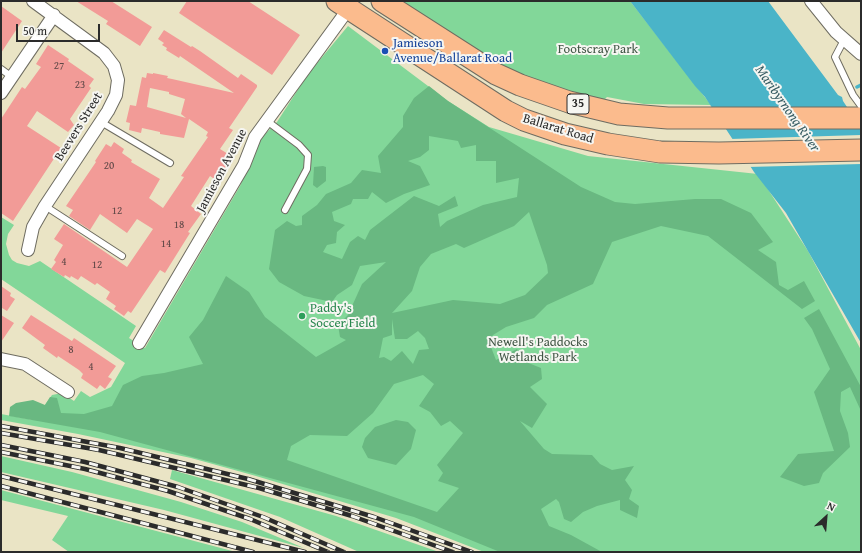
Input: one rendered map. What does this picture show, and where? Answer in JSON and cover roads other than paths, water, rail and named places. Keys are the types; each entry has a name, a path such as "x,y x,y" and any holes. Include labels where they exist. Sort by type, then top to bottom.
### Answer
{"highway":[{"name":"35","path":"382,1 496,74 544,95 619,114 660,118 861,118"},
{"name":"Ballarat Road","path":"347,3 479,95 506,111 565,134 608,144 660,152 719,153 861,150"}],"street":[{"name":"Beevers Street","path":"28,250 33,227 45,206 101,122 116,95 118,74 104,54 54,15 33,1"},
{"path":"811,1 844,40 861,54"},
{"name":"Jamieson Avenue","path":"139,343 244,165 255,137 347,3"},
{"path":"1,93 54,15"},
{"path":"1,359 26,364 68,392"}],"lane":[{"path":"844,40 835,57 853,95 861,106"},
{"path":"1,69 12,76"},
{"path":"267,121 299,145 308,155 307,169 285,210"},
{"path":"101,122 170,163"},
{"path":"45,206 122,256"}],"water":[{"name":"Maribyrnong River","path":"630,1 768,1 838,95 842,97 843,101 861,128 861,343 786,213 754,172 705,97"}],"waterway":[{"path":"857,87 861,85"}],"railway":[{"path":"1,426 120,448 248,479 374,517 472,552"},
{"path":"1,433 99,450 259,488 352,516 453,552"},
{"path":"1,445 85,462 178,487 263,517 344,552"},
{"path":"1,452 85,469 168,491 250,519 328,552"},
{"path":"1,476 305,552"},
{"path":"1,486 253,552"}],"place":[{"name":"Jamieson Avenue/Ballarat Road","path":"385,51"},
{"name":"Paddy's Soccer Field","path":"302,316"}],"park label":[{"name":"Footscray Park","path":"598,50"},
{"name":"Newell's Paddocks Wetlands Park","path":"538,350"}]}
